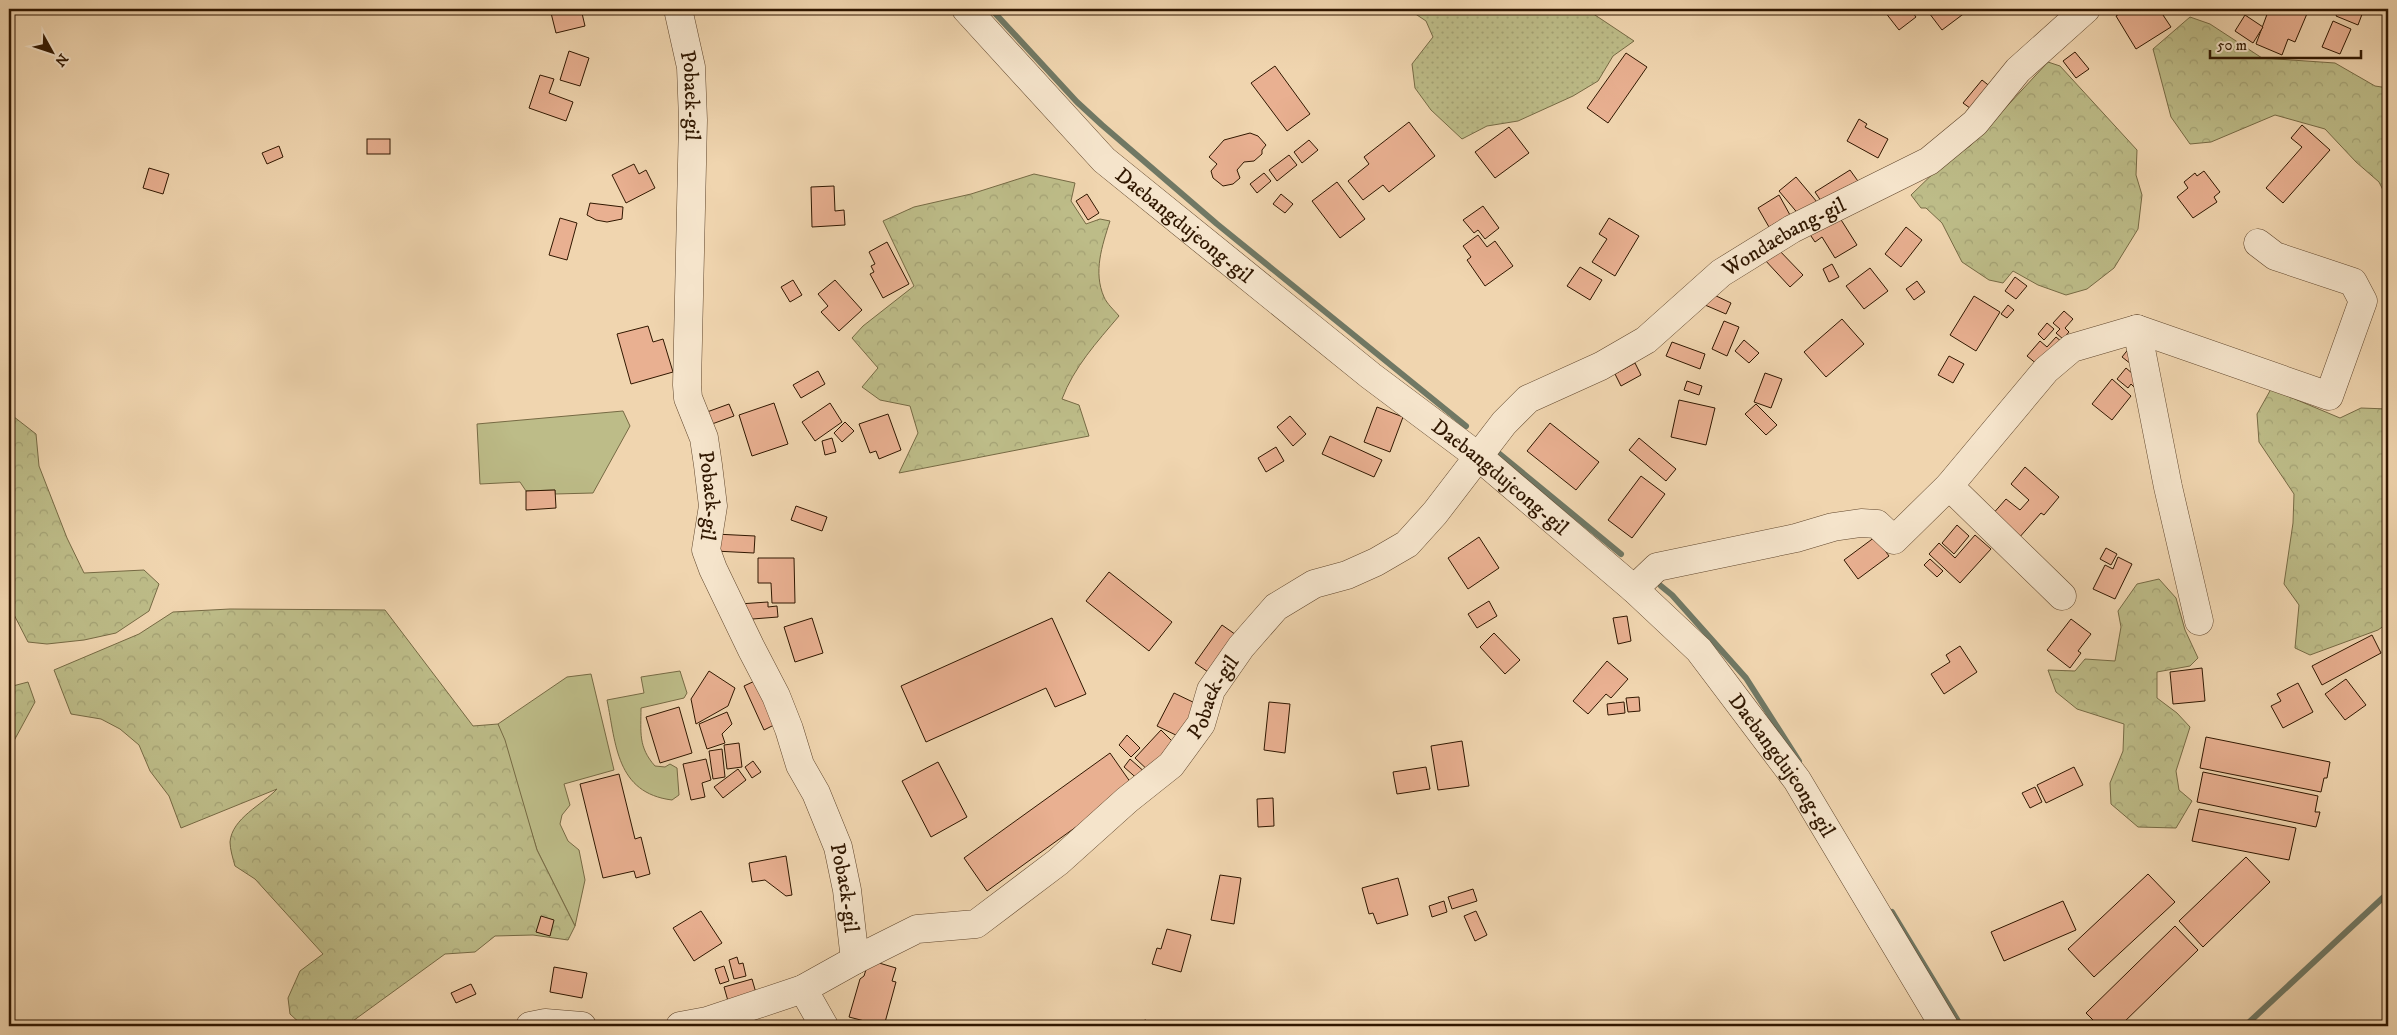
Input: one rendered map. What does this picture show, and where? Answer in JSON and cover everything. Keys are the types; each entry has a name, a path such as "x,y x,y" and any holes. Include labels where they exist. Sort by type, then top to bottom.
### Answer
{"street":[{"name":"Pobaek-gil","path":"678,9 691,67 693,120 687,384 688,398 704,438 713,506 706,550 713,569 776,696 800,765 816,794 838,847 847,890 855,960"},
{"name":"Daebangdujeong-gil","path":"966,9 1104,160 1371,376 1479,457 1634,590 1699,650 1797,780 1944,1026"},
{"name":"Wondaebang-gil","path":"1479,457 1504,423 1528,399 1601,366 1646,340 1721,273 1792,229 1929,161 1975,123 2018,70 2086,9"},
{"path":"1634,590 1657,568 1796,538 1833,527 1861,523 1877,524 1894,540 1949,486 2046,370 2072,348 2137,330 2329,396 2363,301 2353,282 2275,256 2258,243"},
{"path":"2137,330 2168,487 2199,621"},
{"name":"Pobaek-gil","path":"680,1026 707,1021 802,989 917,929 976,924 1058,862 1127,800 1171,765 1201,724 1211,690 1241,647 1276,607 1314,584 1347,575 1376,562 1407,544 1479,457"},
{"path":"1949,486 2062,596"},
{"path":"802,989 824,1026"},
{"path":"530,1026 545,1023 582,1026"}],"green space":[{"path":"1408,9 1586,9 1634,41 1613,56 1598,81 1573,96 1518,121 1487,126 1462,139 1431,110 1415,88 1412,64 1433,37 1426,21"},
{"path":"2190,17 2210,24 2262,58 2335,63 2375,86 2388,88 2388,200 2379,182 2356,162 2325,129 2275,115 2211,142 2190,144 2171,117 2153,49"},
{"path":"2048,62 2060,66 2137,150 2136,175 2142,195 2138,229 2114,268 2087,289 2066,295 2038,285 2013,271 2003,283 1989,280 1962,262 1942,223 1926,208 1921,208 1911,195 1945,162 1970,146"},
{"path":"1034,174 1075,183 1071,201 1086,224 1100,219 1110,221 1100,259 1099,278 1105,300 1119,316 1094,345 1073,376 1062,399 1079,405 1089,436 899,473 918,433 910,406 880,400 862,387 878,368 852,338 863,326 914,286 883,221 914,207 971,194"},
{"path":"2271,389 2340,418 2361,408 2388,409 2388,623 2378,630 2310,655 2295,648 2299,605 2284,584 2293,523 2294,494 2259,442 2257,414"},
{"path":"623,411 630,426 593,493 555,494 555,490 526,491 520,482 480,484 477,424"},
{"path":"9,413 36,434 39,466 67,538 84,573 144,570 159,584 149,611 116,633 84,640 47,644 28,642 9,605"},
{"path":"2159,579 2176,598 2185,630 2198,658 2190,666 2157,672 2157,698 2177,713 2190,727 2176,771 2179,790 2192,801 2176,828 2138,827 2111,804 2110,783 2123,751 2124,724 2077,709 2056,692 2048,670 2075,671 2085,659 2115,661 2121,627 2118,611 2137,584"},
{"path":"230,609 385,610 473,726 498,724 505,740 537,850 575,926 568,940 533,935 495,936 475,952 445,954 346,1026 303,1026 290,1014 288,998 300,971 323,954 255,879 235,866 230,845 232,833 236,826 249,812 277,789 181,828 169,796 150,771 139,745 120,729 101,719 71,714 54,670 139,634 173,612"},
{"path":"680,671 687,693 684,698 641,708 643,746 650,759 655,766 665,767 670,764 677,768 679,795 672,800 653,795 639,788 629,777 617,749 607,700 644,693 641,677"},
{"path":"591,674 614,770 564,784 570,805 562,815 560,824 568,841 579,850 585,880 575,926 537,850 498,724 567,677"},
{"path":"28,682 35,702 9,750 9,687"}],"building":[{"path":"550,9 581,9 585,26 556,33"},
{"path":"1889,9 1910,9 1916,17 1899,30 1885,12"},
{"path":"1926,9 1970,9 1942,30"},
{"path":"2127,9 2159,9 2171,27 2136,49 2116,16"},
{"path":"2269,9 2309,9 2295,42 2288,39 2282,55 2256,44"},
{"path":"2339,9 2364,9 2358,25 2336,16"},
{"path":"2245,15 2263,27 2253,43 2235,31"},
{"path":"2333,21 2351,29 2340,54 2322,47"},
{"path":"569,51 589,58 580,86 560,80"},
{"path":"2075,52 2089,69 2076,78 2063,61"},
{"path":"1626,53 1647,67 1608,123 1587,108"},
{"path":"1275,66 1310,114 1287,131 1251,83"},
{"path":"540,75 554,79 549,93 573,102 566,121 529,108"},
{"path":"1982,80 1992,88 1974,111 1963,103"},
{"path":"1859,119 1867,124 1865,127 1888,139 1878,158 1847,141"},
{"path":"1409,122 1435,156 1389,192 1383,185 1363,200 1348,181 1369,164 1364,157"},
{"path":"2302,125 2330,150 2283,203 2266,188 2302,147 2291,138"},
{"path":"1509,127 1529,153 1495,178 1475,152"},
{"path":"1250,133 1258,136 1266,145 1262,150 1262,154 1254,161 1244,162 1237,170 1240,178 1233,184 1223,186 1213,178 1211,171 1217,164 1209,157 1224,140"},
{"path":"367,139 390,139 390,154 367,154"},
{"path":"1309,140 1318,150 1302,163 1294,152"},
{"path":"279,146 283,157 267,164 262,153"},
{"path":"1289,155 1297,165 1277,181 1269,170"},
{"path":"634,164 639,174 646,170 655,188 626,203 612,175"},
{"path":"149,168 169,174 163,194 143,188"},
{"path":"1850,170 1860,184 1825,207 1815,192"},
{"path":"2204,171 2220,192 2214,197 2217,202 2193,218 2177,197 2188,188 2184,182 2195,173 2197,176"},
{"path":"1264,173 1271,181 1257,193 1250,184"},
{"path":"1796,177 1817,202 1800,216 1779,191"},
{"path":"1337,182 1365,219 1340,238 1312,201"},
{"path":"834,186 835,211 844,210 845,225 812,227 811,187"},
{"path":"1087,194 1099,213 1088,220 1076,201"},
{"path":"1281,194 1293,204 1285,213 1273,204"},
{"path":"1779,195 1790,215 1769,227 1758,208"},
{"path":"590,203 623,207 622,219 607,222 596,220 587,215"},
{"path":"1483,206 1499,228 1485,239 1478,230 1474,233 1463,220"},
{"path":"1838,215 1857,245 1835,258 1822,237 1815,242 1809,233"},
{"path":"560,218 577,223 567,260 549,255"},
{"path":"1609,218 1639,236 1615,276 1592,262 1607,239 1599,234"},
{"path":"1906,227 1922,240 1901,267 1885,254"},
{"path":"1478,235 1487,247 1495,241 1513,266 1485,286 1467,260 1471,257 1463,246"},
{"path":"887,242 909,284 883,298 870,274 874,272 871,266 875,264 869,252"},
{"path":"1776,247 1803,275 1790,287 1764,259"},
{"path":"1832,264 1839,277 1829,282 1823,269"},
{"path":"1580,267 1602,280 1590,300 1567,286"},
{"path":"1870,268 1888,291 1864,309 1846,286"},
{"path":"2015,277 2027,286 2016,299 2005,291"},
{"path":"793,280 802,295 790,302 781,287"},
{"path":"835,280 862,310 839,331 821,312 828,306 818,294"},
{"path":"1917,281 1925,292 1914,300 1906,289"},
{"path":"1710,293 1731,303 1726,314 1705,305"},
{"path":"1974,296 2000,312 1976,351 1950,335"},
{"path":"2008,305 2014,310 2007,318 2001,314"},
{"path":"2064,311 2073,319 2065,328 2069,332 2063,339 2056,333 2060,329 2053,323"},
{"path":"1842,319 1864,344 1826,377 1804,352"},
{"path":"1724,321 1739,327 1727,356 1712,349"},
{"path":"2047,323 2054,329 2044,340 2038,334"},
{"path":"648,326 653,342 663,339 673,372 631,384 617,334"},
{"path":"2056,337 2062,342 2038,365 2027,356 2040,341 2047,347"},
{"path":"1744,340 1759,353 1749,363 1735,351"},
{"path":"1672,342 1705,354 1700,369 1666,356"},
{"path":"2130,347 2131,364 2122,357"},
{"path":"1949,356 1964,364 1953,383 1938,375"},
{"path":"1635,363 1641,375 1621,386 1615,374"},
{"path":"2126,368 2140,380 2134,387 2131,384 2128,388 2117,379"},
{"path":"818,371 825,384 801,398 793,385"},
{"path":"1765,373 1782,379 1771,408 1754,402"},
{"path":"2112,379 2131,396 2112,420 2092,404"},
{"path":"1687,381 1702,386 1699,395 1684,390"},
{"path":"1679,400 1715,408 1706,445 1671,437"},
{"path":"774,403 788,444 752,456 739,415"},
{"path":"830,403 842,422 815,441 802,422"},
{"path":"729,404 734,416 712,424 707,412"},
{"path":"1756,404 1777,425 1766,435 1745,414"},
{"path":"1377,407 1403,417 1390,452 1364,442"},
{"path":"888,414 901,450 879,459 876,451 870,453 859,424"},
{"path":"1290,416 1306,434 1293,446 1277,427"},
{"path":"845,422 854,431 842,442 834,433"},
{"path":"1550,423 1599,462 1576,490 1527,451"},
{"path":"1330,436 1382,460 1374,477 1322,454"},
{"path":"832,438 836,452 825,455 822,441"},
{"path":"1639,438 1676,469 1666,481 1629,450"},
{"path":"1276,447 1284,461 1266,472 1258,458"},
{"path":"2025,467 2059,497 2044,515 2041,513 2018,539 1991,516 2006,499 2020,510 2029,500 2011,484"},
{"path":"1641,476 1665,494 1632,538 1608,520"},
{"path":"555,490 556,508 526,510 526,491"},
{"path":"796,506 827,517 822,531 791,520"},
{"path":"1957,525 1969,536 1954,554 1942,543"},
{"path":"715,534 755,536 754,553 715,551"},
{"path":"1975,535 1991,549 1960,583 1929,554 1939,543 1955,558"},
{"path":"1479,537 1499,568 1468,589 1448,558"},
{"path":"1875,537 1889,556 1858,579 1844,560"},
{"path":"2106,548 2117,554 2111,565 2100,559"},
{"path":"2118,557 2132,564 2115,599 2093,589 2105,565 2113,569"},
{"path":"758,558 794,558 795,603 772,603 771,583 758,583"},
{"path":"1930,559 1943,571 1937,577 1924,565"},
{"path":"1109,572 1172,622 1149,651 1086,601"},
{"path":"1489,601 1497,616 1477,628 1468,614"},
{"path":"768,602 768,607 777,606 778,617 740,620 739,604"},
{"path":"1627,616 1631,641 1618,644 1613,618"},
{"path":"812,618 823,653 795,662 784,627"},
{"path":"1052,618 1086,694 1055,707 1046,688 926,742 901,686"},
{"path":"2071,619 2091,634 2078,651 2081,653 2070,668 2047,650"},
{"path":"1222,625 1239,637 1211,674 1195,663"},
{"path":"1494,633 1520,660 1505,674 1480,647"},
{"path":"2372,635 2381,653 2322,685 2312,666"},
{"path":"1960,646 1977,672 1944,694 1931,674 1950,662 1946,655"},
{"path":"1607,661 1628,679 1611,698 1606,694 1588,714 1573,701"},
{"path":"2202,668 2205,701 2173,704 2170,672"},
{"path":"709,671 735,688 728,706 696,724 691,699"},
{"path":"759,679 780,722 764,730 744,686"},
{"path":"2346,679 2366,705 2345,720 2325,694"},
{"path":"2298,683 2313,712 2283,728 2271,706 2281,701 2277,694"},
{"path":"1174,693 1197,704 1180,737 1157,726"},
{"path":"1639,697 1640,711 1628,712 1626,698"},
{"path":"1269,702 1290,704 1285,753 1264,750"},
{"path":"1624,702 1625,713 1608,715 1607,704"},
{"path":"679,707 692,753 660,763 646,717"},
{"path":"727,712 732,724 722,734 725,743 707,749 699,724"},
{"path":"1161,730 1178,747 1152,774 1135,758"},
{"path":"1127,735 1140,748 1131,757 1119,745"},
{"path":"2206,737 2330,762 2327,778 2324,778 2321,792 2200,768"},
{"path":"1462,741 1469,786 1438,790 1431,746"},
{"path":"739,743 742,767 727,769 724,745"},
{"path":"722,749 725,777 713,779 709,751"},
{"path":"1110,753 1133,786 987,891 964,858"},
{"path":"706,759 711,780 702,783 705,797 691,800 683,764"},
{"path":"1130,759 1147,774 1141,782 1124,767"},
{"path":"753,761 761,772 752,778 745,767"},
{"path":"938,762 967,817 931,837 902,781"},
{"path":"1426,767 1430,789 1397,794 1393,772"},
{"path":"2074,767 2083,785 2046,803 2037,785"},
{"path":"738,769 746,780 723,798 714,787"},
{"path":"2203,772 2318,796 2315,812 2320,812 2316,827 2197,802"},
{"path":"619,774 635,839 641,837 650,874 636,878 634,871 603,878 580,784"},
{"path":"2035,787 2042,802 2030,808 2022,793"},
{"path":"1273,798 1274,826 1258,827 1257,799"},
{"path":"2199,809 2296,828 2289,860 2192,841"},
{"path":"786,856 792,895 786,896 765,880 752,882 749,863"},
{"path":"2246,857 2270,882 2203,947 2179,921"},
{"path":"2148,874 2175,902 2094,977 2068,949"},
{"path":"1220,875 1241,878 1234,924 1211,920"},
{"path":"1398,878 1408,915 1377,924 1373,913 1369,914 1362,888"},
{"path":"1473,889 1477,901 1452,909 1448,897"},
{"path":"1444,901 1447,912 1432,917 1429,906"},
{"path":"2063,901 2076,930 2004,961 1991,932"},
{"path":"701,911 722,943 694,961 673,928"},
{"path":"1476,911 1487,935 1475,941 1464,916"},
{"path":"541,916 554,920 550,936 536,932"},
{"path":"2175,926 2198,950 2120,1026 2099,1026 2086,1013"},
{"path":"1167,929 1191,935 1181,972 1152,964 1157,948 1161,949"},
{"path":"737,957 739,964 743,963 746,976 734,979 729,960"},
{"path":"869,960 896,968 892,981 896,982 884,1026 849,1017 860,979 864,976"},
{"path":"724,966 729,981 720,984 715,969"},
{"path":"554,967 587,973 582,998 550,992"},
{"path":"752,979 756,993 728,1001 724,987"},
{"path":"471,984 476,994 456,1003 451,993"},
{"path":"1146,1020 1147,1026 1119,1026"}],"waterway":[{"path":"991,9 1077,102 1102,125 1217,224 1466,426"},
{"path":"1496,451 1621,554"},
{"path":"1661,586 1672,595 1746,678 1799,761"},
{"path":"2245,1026 2388,893"},
{"path":"1892,912 1961,1026"}]}
